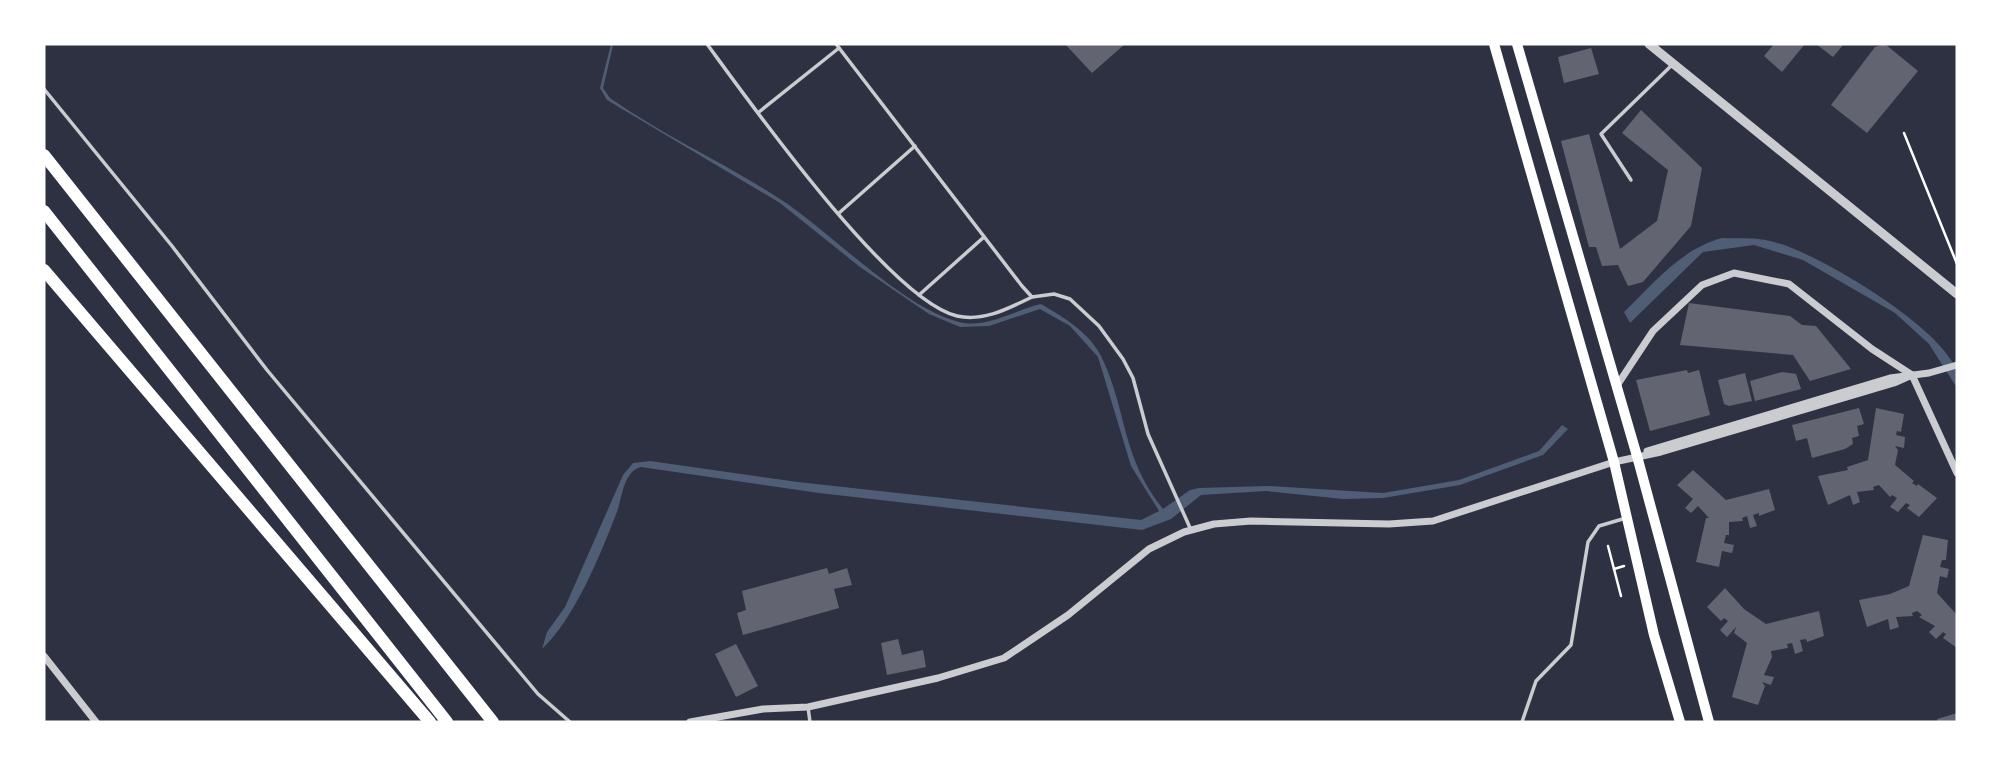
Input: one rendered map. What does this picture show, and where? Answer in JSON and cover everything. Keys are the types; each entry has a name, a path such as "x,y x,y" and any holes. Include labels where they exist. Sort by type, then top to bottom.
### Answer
{"highway":[{"path":"44,155 493,722"},
{"path":"44,211 447,722"},
{"path":"44,270 430,722"}],"main road":[{"path":"1494,44 1614,462 1654,635 1680,722"},
{"path":"1517,44 1636,456 1709,722"}],"street":[{"path":"1649,44 1957,294"},
{"path":"1616,387 1653,331 1702,285 1734,273 1789,284 1872,349 1912,375 1957,473"},
{"path":"690,722 763,709 808,707 939,678 1004,659 1068,615 1149,549 1191,530 1251,520 1389,524 1433,521 1636,456 1657,446 1774,411 1890,378 1929,373 1957,365"},
{"path":"44,656 96,722"}],"lane":[{"path":"707,44 872,254 903,284 955,316 979,318 1032,297 1054,294 1070,299 1099,326 1133,378 1148,433 1191,530"},
{"path":"759,113 838,46 1032,297"},
{"path":"1630,180 1601,134 1673,64"},
{"path":"44,89 172,246 267,370 538,694 570,722"},
{"path":"839,213 915,146"},
{"path":"919,295 984,237"},
{"path":"1522,722 1536,681 1571,645 1588,542 1599,526 1628,517"},
{"path":"808,707 810,722"}],"path":[{"path":"1904,133 1957,264"},
{"path":"1608,546 1621,596"}],"water":[{"path":"611,44 603,88 610,98 780,199 914,301 937,314 969,323 990,321 1041,304 1083,332 1101,356 1110,376 1139,470 1163,509 1190,490 1199,488 1269,486 1383,493 1459,480 1539,451 1562,425 1568,429 1543,455 1460,485 1383,498 1343,499 1266,491 1201,495 1171,519 1142,530 819,493 641,467 633,471 626,481 601,551 575,605 542,649 547,632 565,607 623,475 633,463 650,461 798,482 1141,520 1159,511 1131,466 1098,357 1070,326 1040,309 989,326 960,327 929,314 860,267 780,203 607,100 600,88"},
{"path":"1722,238 1764,240 1790,247 1875,293 1928,334 1947,354 1958,374 1957,388 1929,344 1895,313 1803,260 1754,245 1703,252 1630,323 1624,312 1657,279 1694,250"}],"building":[{"path":"1065,44 1125,44 1092,73"},
{"path":"1774,44 1805,44 1782,72 1764,56"},
{"path":"1816,44 1844,44 1833,57"},
{"path":"1885,44 1918,71 1867,133 1831,105 1875,47"},
{"path":"1591,48 1599,74 1564,83 1558,57"},
{"path":"1641,110 1702,168 1691,226 1643,282 1628,286 1618,265 1602,266 1596,247 1589,247 1561,141 1589,134 1620,249 1657,221 1668,170 1622,133"},
{"path":"1689,303 1790,316 1802,325 1816,326 1851,369 1810,381 1793,355 1680,345"},
{"path":"1687,370 1688,373 1699,370 1710,415 1650,431 1636,380"},
{"path":"1782,372 1796,374 1801,389 1755,401 1750,381"},
{"path":"1745,373 1752,401 1729,406 1724,404 1718,380"},
{"path":"1859,408 1864,424 1857,426 1859,436 1852,438 1853,444 1845,449 1812,458 1807,438 1796,441 1792,425"},
{"path":"1876,408 1904,414 1901,432 1897,431 1896,435 1905,437 1904,448 1895,446 1898,450 1895,465 1914,481 1912,483 1917,486 1918,484 1937,498 1919,517 1907,508 1910,505 1906,503 1898,512 1890,507 1897,498 1892,495 1890,497 1879,485 1873,487 1874,490 1857,492 1860,502 1853,505 1850,495 1828,505 1818,476 1848,470 1847,467 1868,460"},
{"path":"1693,470 1726,500 1769,489 1775,510 1759,516 1759,513 1753,515 1757,526 1750,528 1747,516 1742,518 1743,521 1729,522 1729,535 1726,535 1724,543 1734,545 1732,553 1722,551 1719,567 1696,562 1706,518 1709,518 1698,506 1691,513 1685,508 1693,499 1677,485"},
{"path":"1923,535 1948,540 1946,560 1942,560 1940,567 1949,569 1947,578 1940,576 1937,593 1957,615 1957,648 1943,638 1946,634 1943,632 1936,639 1929,632 1935,626 1919,617 1922,615 1917,611 1912,613 1913,616 1896,617 1899,627 1890,630 1888,619 1867,627 1859,600 1890,594 1909,586"},
{"path":"827,568 829,574 847,568 852,585 834,589 839,608 743,635 737,613 746,610 742,591"},
{"path":"1725,588 1744,609 1766,624 1819,611 1824,636 1807,642 1806,639 1800,640 1803,651 1795,654 1792,643 1787,644 1788,648 1771,651 1772,657 1764,675 1774,677 1771,685 1762,682 1765,686 1758,705 1732,697 1747,643 1734,633 1736,627 1727,637 1720,630 1728,621 1724,618 1721,621 1707,607"},
{"path":"898,639 902,655 923,650 926,667 887,675 881,643"},
{"path":"736,644 758,686 736,697 715,654"},
{"path":"1957,713 1957,722 1938,722 1937,719"}]}
